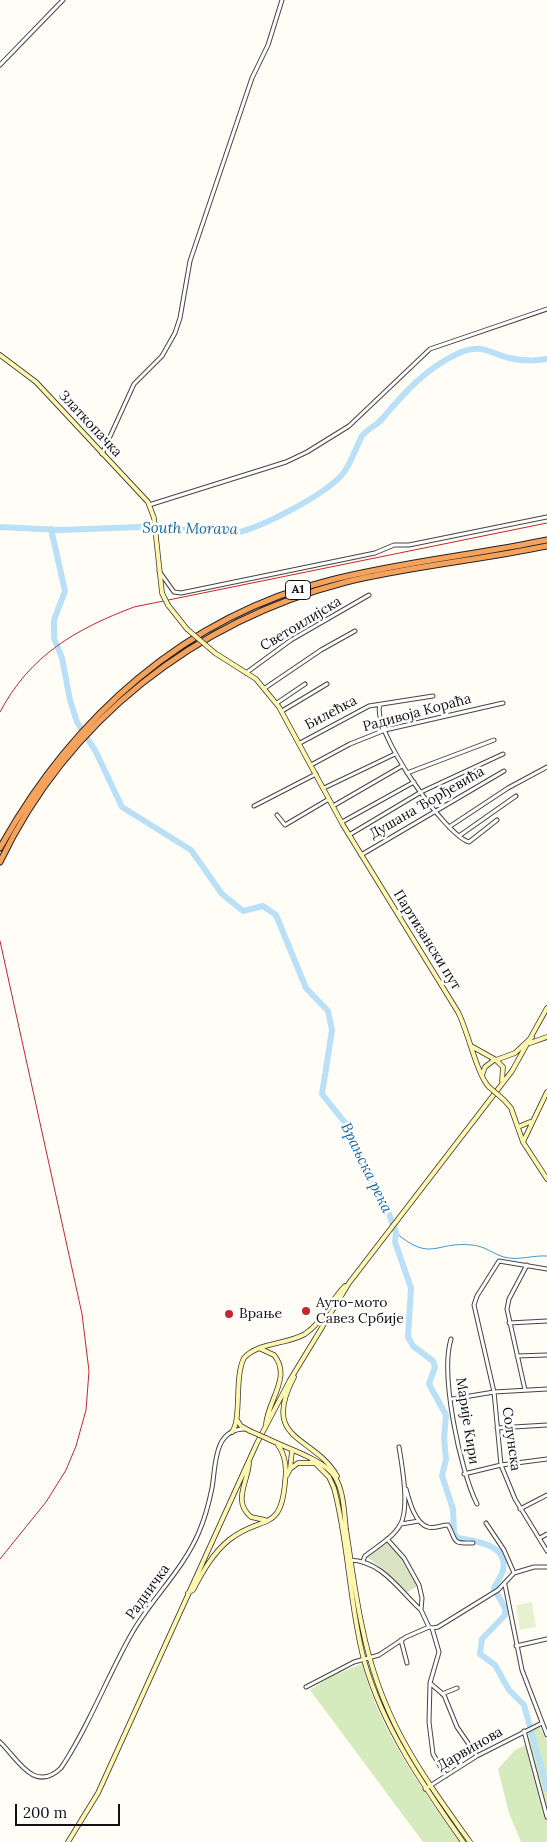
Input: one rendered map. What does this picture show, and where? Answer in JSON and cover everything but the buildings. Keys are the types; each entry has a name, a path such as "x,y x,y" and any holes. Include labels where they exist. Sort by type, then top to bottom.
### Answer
{"highway":[{"name":"A1","path":"0,862 16,831 36,800 81,741 88,728 119,694 186,643 224,621 271,599 330,580 547,540"},
{"name":"A1","path":"0,848 34,791 76,737 133,690 180,655 235,622 275,604 349,582 547,546"}],"main road":[{"name":"Златкопачка","path":"1,356 36,382 102,455 150,504 154,518 157,553"},
{"name":"Партизански пут","path":"157,553 162,593 168,605 187,629 215,653 265,688 282,711 349,835 454,1005 472,1045 482,1077 489,1088 509,1105 523,1142 547,1179"},
{"path":"232,1432 236,1426 241,1364 246,1356 254,1350 293,1340 311,1329 349,1283 501,1085 533,1037 547,1008"},
{"path":"538,1027 540,1033 547,1037"},
{"path":"482,1077 485,1067 495,1060 515,1053 533,1037"},
{"path":"528,1045 538,1039 547,1037"},
{"path":"472,1045 480,1053 501,1064 504,1071 501,1085"},
{"path":"523,1142 547,1092"},
{"path":"518,1127 527,1125 532,1121"},
{"path":"68,1842 98,1793 266,1425 298,1366 349,1283"},
{"path":"254,1350 261,1349 271,1352 278,1359 281,1370 280,1381 266,1425"},
{"path":"298,1366 283,1400 286,1420 298,1440 330,1466 338,1478 348,1560 364,1659 390,1728 463,1842"},
{"path":"236,1417 240,1424 249,1430 329,1470 340,1490"},
{"path":"277,1444 284,1457 286,1479"},
{"path":"188,1593 193,1590 213,1556 229,1540 278,1514 282,1506 292,1451"},
{"path":"248,1461 241,1493 244,1508 255,1519 270,1519"},
{"path":"290,1469 301,1463 313,1462 324,1471 333,1484 348,1560 370,1658 379,1689 395,1728 428,1787 470,1842"}],"street":[{"path":"0,66 63,0"},
{"path":"102,455 131,389 162,356 175,333 180,318 190,261 252,78 268,45 282,0"},
{"path":"150,504 286,462 307,452 348,426 430,349 547,310"},
{"path":"159,571 174,592 181,593 375,553 394,545 409,545 547,517"},
{"name":"Светоилијска","path":"246,673 291,640 369,595"},
{"path":"265,688 321,650 355,631"},
{"path":"277,703 305,684"},
{"path":"282,711 327,684"},
{"name":"Билећка","path":"300,743 369,706 433,696"},
{"name":"Радивоја Кораћа","path":"311,765 342,748 385,730 503,703"},
{"path":"380,705 378,710 395,754 448,827 469,842 497,820"},
{"path":"407,773 494,740"},
{"path":"324,788 395,754"},
{"path":"349,835 421,792 503,754"},
{"path":"333,806 402,766"},
{"path":"448,827 508,788 547,767"},
{"name":"Душана Ђорђевића","path":"361,855 434,810 504,771"},
{"path":"254,806 316,774"},
{"path":"342,822 414,782"},
{"path":"459,836 516,796"},
{"path":"277,815 285,825 329,799"},
{"name":"Солунска","path":"527,1265 500,1261 495,1265 477,1296 474,1305 476,1321 494,1392 501,1465 508,1485 520,1509 540,1538 547,1552"},
{"path":"525,1390 509,1323 509,1299 527,1265 547,1269"},
{"path":"509,1323 547,1321"},
{"name":"Марије Кири","path":"451,1339 447,1361 452,1398 464,1474 476,1504"},
{"path":"517,1356 547,1355"},
{"path":"452,1398 494,1392 547,1389"},
{"path":"497,1428 547,1425"},
{"path":"232,1432 249,1430"},
{"name":"Радничка","path":"0,1742 30,1775 40,1777 52,1775 61,1768 132,1632 174,1576 194,1544 205,1518 212,1491 218,1450 223,1440 232,1432"},
{"path":"399,1447 405,1487 412,1507 420,1520 428,1527 448,1525 456,1542 472,1542"},
{"path":"464,1474 501,1465 547,1459"},
{"path":"401,1524 405,1487"},
{"path":"520,1509 547,1496"},
{"path":"363,1561 365,1556 387,1539 401,1524 420,1520"},
{"path":"486,1523 504,1550 514,1573"},
{"path":"540,1538 547,1534"},
{"path":"387,1539 404,1558 419,1585 422,1598 421,1610"},
{"path":"348,1560 363,1561 378,1568 421,1610 430,1628 439,1652 430,1683 428,1714 432,1748 446,1776"},
{"path":"306,1687 329,1673 382,1653 401,1640 430,1628 494,1593 505,1585 514,1573 534,1567 547,1567"},
{"path":"505,1585 516,1646 528,1688 547,1735"},
{"path":"516,1646 547,1639"},
{"path":"401,1640 407,1663"},
{"path":"430,1683 442,1694 457,1726 477,1756"},
{"path":"442,1694 457,1688"},
{"name":"Дарвинова","path":"428,1787 477,1756 542,1723"},
{"path":"526,1730 547,1817"}],"green space":[{"path":"386,1542 403,1560 418,1586 406,1593 385,1571 367,1557"},
{"path":"532,1602 536,1627 520,1630 516,1605"},
{"path":"362,1664 380,1713 403,1758 460,1842 423,1842 310,1690 331,1676"},
{"path":"539,1726 547,1741 547,1842 521,1842 509,1813 498,1769 515,1750 529,1743 527,1733"}],"waterway":[{"name":"South Morava","path":"0,527 60,530 139,527 235,533 246,530 306,502 332,484 348,467 362,436 380,421 399,399 426,373 447,359 474,349 485,350 519,360 547,359"},
{"name":"Врањска река","path":"51,529 65,591 54,620 54,638 62,658 70,700 77,722 96,752 122,807 191,850 222,894 243,911 263,906 276,915 306,988 328,1011 332,1030 322,1094 346,1124 356,1154 389,1214 396,1233 395,1242 411,1288 408,1337 413,1346 433,1361 435,1367 429,1384 446,1415 444,1438 446,1459 442,1476 453,1509 454,1532 457,1538 489,1545 501,1554 503,1570 494,1588 505,1608 505,1615 482,1639 480,1654 495,1665 509,1690 524,1705 547,1789"},
{"path":"396,1233 408,1242 426,1249 472,1245 510,1258 547,1256"}],"railway":[{"path":"0,712 25,675 56,646 93,625 134,607 547,523"},
{"path":"0,941 82,1314 89,1371 86,1410 76,1446 66,1470 46,1502 0,1559"}],"place":[{"name":"Ауто-мото Савез Србије","path":"306,1311"},
{"name":"Врање","path":"229,1314"}]}
